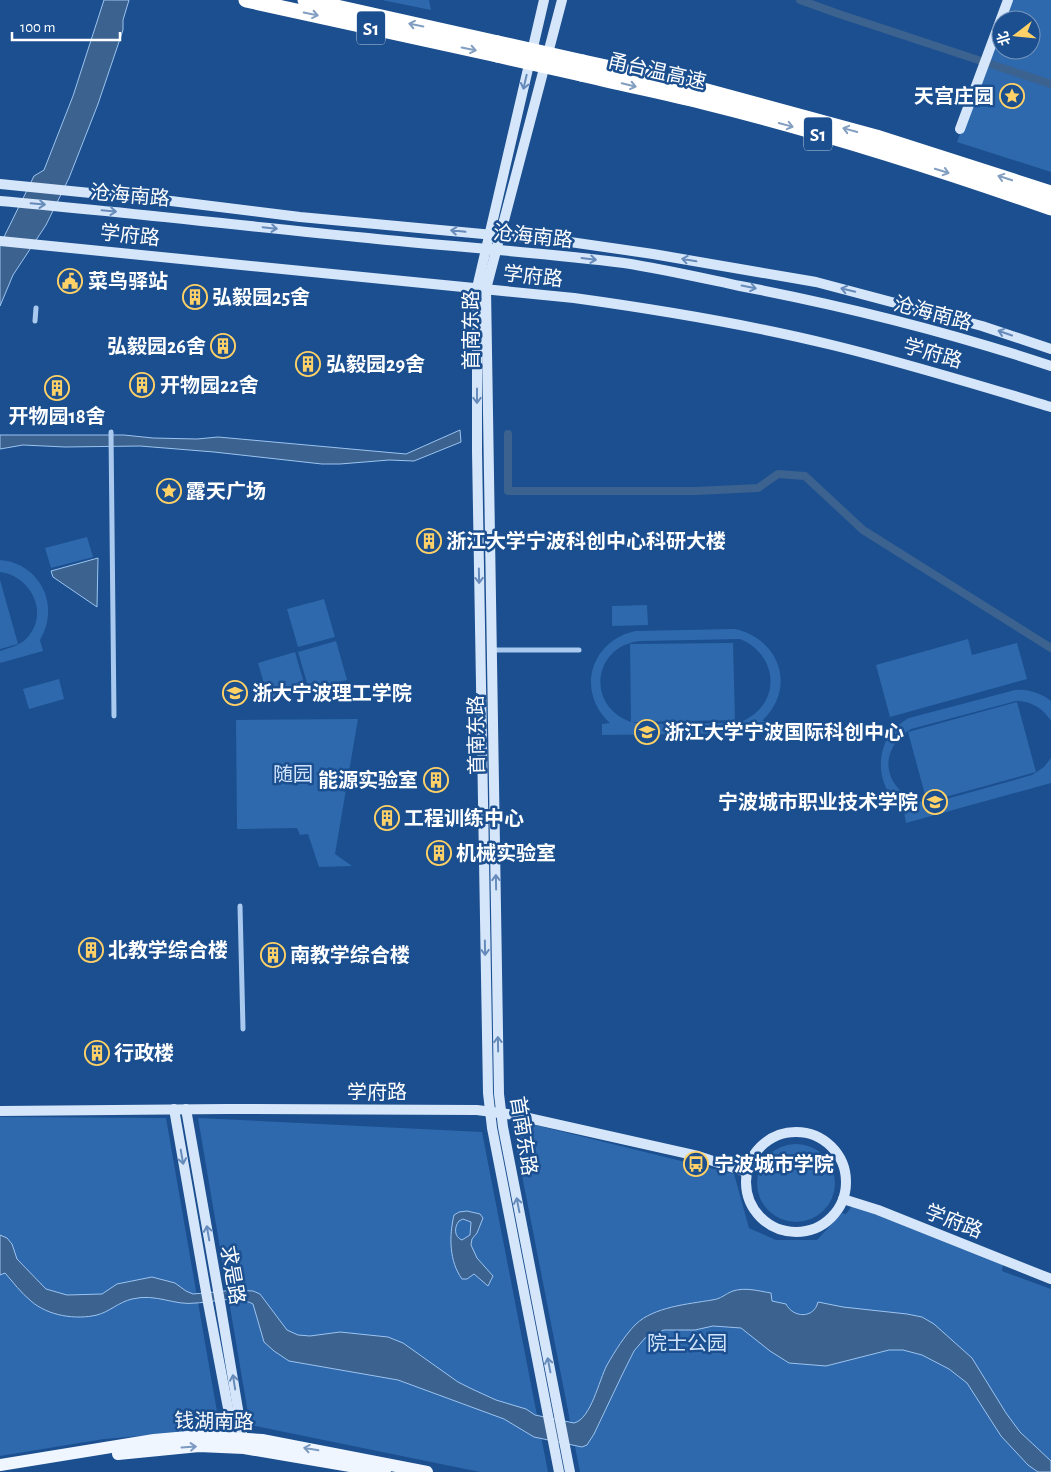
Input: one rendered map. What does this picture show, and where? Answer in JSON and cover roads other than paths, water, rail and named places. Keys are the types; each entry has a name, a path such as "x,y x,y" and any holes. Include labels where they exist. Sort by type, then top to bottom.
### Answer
{"highway":[{"name":"甬台温高速","path":"246,0 497,49 582,68 855,144 1051,208"},
{"name":"甬台温高速","path":"304,0 497,49"},
{"name":"甬台温高速","path":"582,68 666,80 876,137 1051,193"}],"main road":[{"name":"首南东路","path":"495,235 544,0"},
{"name":"首南东路","path":"559,1472 492,1128 488,1093 477,451 482,288 491,249 562,0"},
{"path":"960,129 1008,0"},
{"name":"沧海南路","path":"0,184 24,185 300,217 570,242 653,254 816,282 982,326 1051,349"},
{"name":"沧海南路","path":"0,201 626,264 824,302 916,326 1051,366"},
{"name":"学府路","path":"1,241 574,298 749,326 831,344 928,369 1051,407"},
{"name":"首南东路","path":"482,288 492,650 499,1084 502,1113 570,1472"},
{"name":"学府路","path":"0,1112 174,1109 490,1111 698,1156 746,1172"},
{"name":"求是路","path":"174,1109 204,1284 228,1408 229,1442"},
{"name":"求是路","path":"186,1109 243,1443"},
{"path":"793,1132 809,1133 824,1140 836,1152 844,1166 846,1183 843,1199 833,1215 819,1227 801,1232 782,1230 765,1222 753,1208 746,1191 746,1172 752,1156 763,1144 777,1135 793,1132"},
{"name":"学府路","path":"843,1199 888,1213 1051,1279"},
{"name":"钱湖南路","path":"0,1465 154,1440 199,1436 386,1472"},
{"name":"钱湖南路","path":"243,1443 262,1440 427,1472"},
{"name":"钱湖南路","path":"2,1472 148,1450 229,1442"}],"street":[{"path":"34,321 36,308"},
{"path":"111,432 114,716"},
{"path":"492,650 579,650"},
{"path":"240,906 243,1029"}],"waterway":[{"path":"800,0 1051,84"},
{"path":"508,434 508,491 696,491 758,488 778,474 805,476 863,530 1051,648"}],"place":[{"name":"天宫庄园","path":"1012,96"},
{"name":"菜鸟驿站","path":"70,281"},
{"name":"弘毅园25舍","path":"195,297"},
{"name":"弘毅园26舍","path":"223,346"},
{"name":"弘毅园29舍","path":"308,364"},
{"name":"开物园22舍","path":"142,385"},
{"name":"开物园18舍","path":"57,388"},
{"name":"露天广场","path":"169,491"},
{"name":"浙江大学宁波科创中心科研大楼","path":"429,541"},
{"name":"浙大宁波理工学院","path":"235,693"},
{"name":"浙江大学宁波国际科创中心","path":"647,732"},
{"name":"能源实验室","path":"436,780"},
{"name":"宁波城市职业技术学院","path":"935,802"},
{"name":"工程训练中心","path":"387,818"},
{"name":"机械实验室","path":"439,853"},
{"name":"北教学综合楼","path":"91,950"},
{"name":"南教学综合楼","path":"273,955"},
{"name":"行政楼","path":"97,1053"},
{"name":"宁波城市学院","path":"696,1164"}],"park label":[{"name":"随园","path":"293,774"},
{"name":"院士公园","path":"687,1343"}]}
